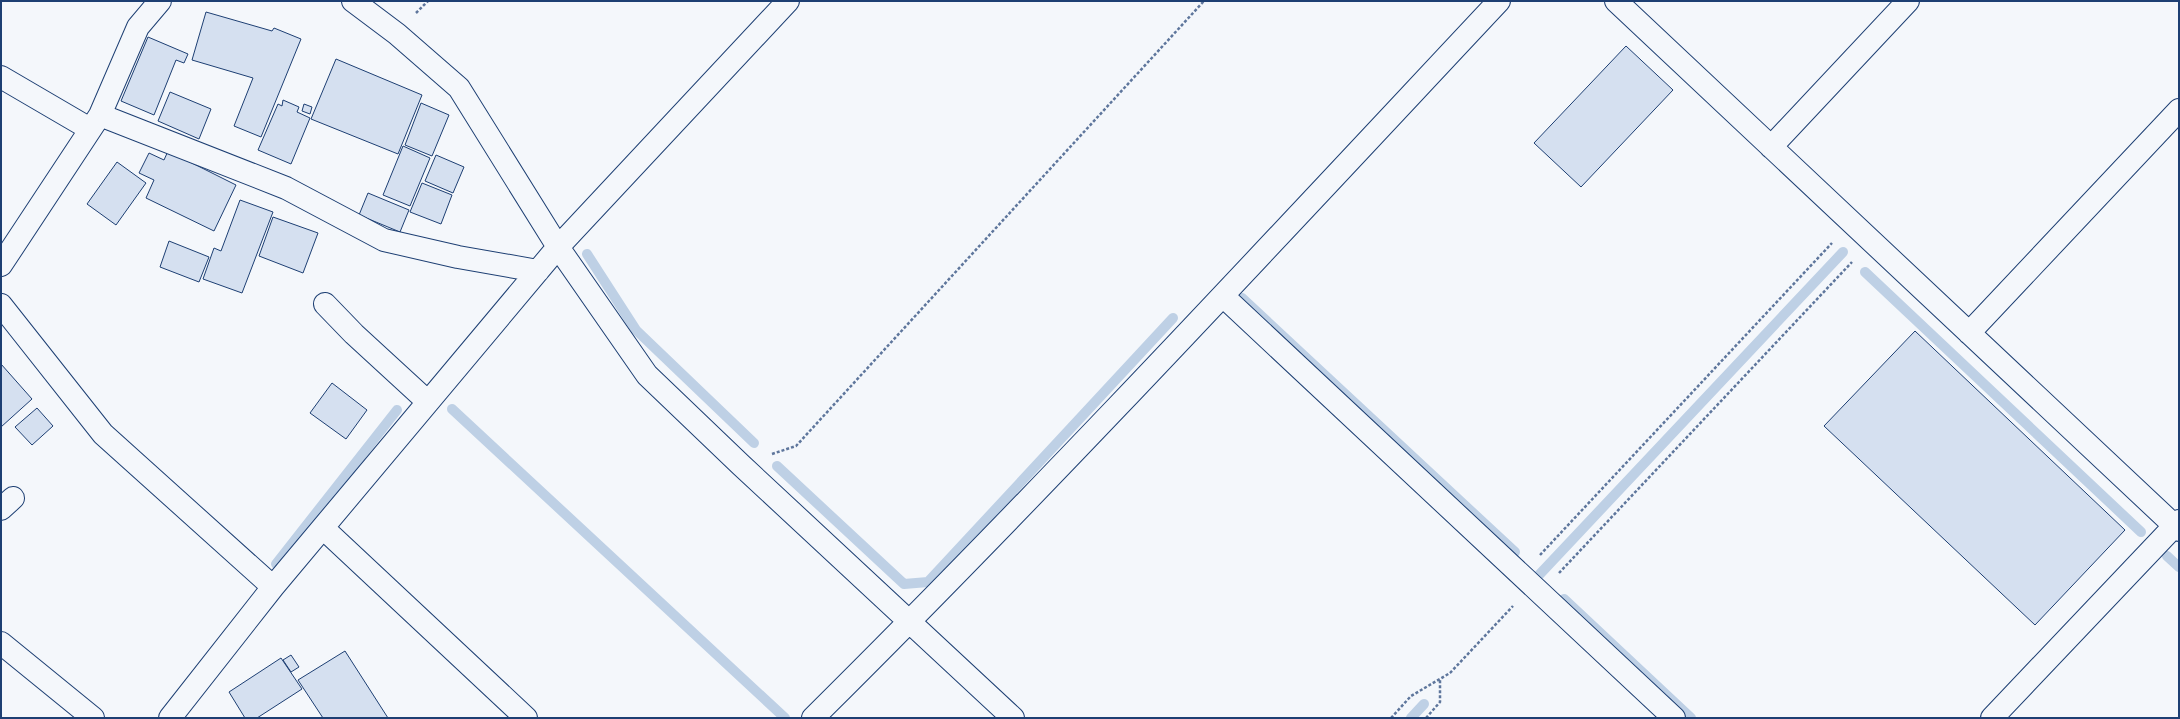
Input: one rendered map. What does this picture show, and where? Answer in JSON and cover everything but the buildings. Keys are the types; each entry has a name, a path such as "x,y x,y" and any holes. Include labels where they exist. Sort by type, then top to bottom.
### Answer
{"street":[{"path":"1,265 95,122 138,27 160,1"},
{"path":"353,1 397,34 459,88 558,247 647,375 741,465 1013,718"},
{"path":"170,718 273,587 558,247 788,1"},
{"path":"813,718 910,621 1223,296 1499,1"},
{"path":"1616,1 1969,333 2177,525 1992,718"},
{"path":"1771,147 1908,1"},
{"path":"1,77 95,122 286,188 384,240 458,257 538,271"},
{"path":"1969,333 2179,110"},
{"path":"1223,296 1674,718"},
{"path":"325,304 354,334 428,402"},
{"path":"1,305 103,434 273,587"},
{"path":"323,528 526,718"},
{"path":"1,643 93,718"}],"path":[{"path":"741,465 796,446 1204,1"},
{"path":"1391,718 1412,696 1450,673 1531,584 1851,222"},
{"path":"1531,584 1872,241"},
{"path":"1426,718 1440,702 1440,679"}],"waterway":[{"path":"1539,575 1843,252"},
{"path":"587,254 636,330 754,443"},
{"path":"1865,272 2141,532"},
{"path":"1242,298 1515,552"},
{"path":"777,466 904,584 928,582 1173,318"},
{"path":"452,409 785,718"},
{"path":"276,564 397,410"},
{"path":"2167,556 2179,567"},
{"path":"1564,599 1691,718"},
{"path":"1411,718 1424,704"}]}
